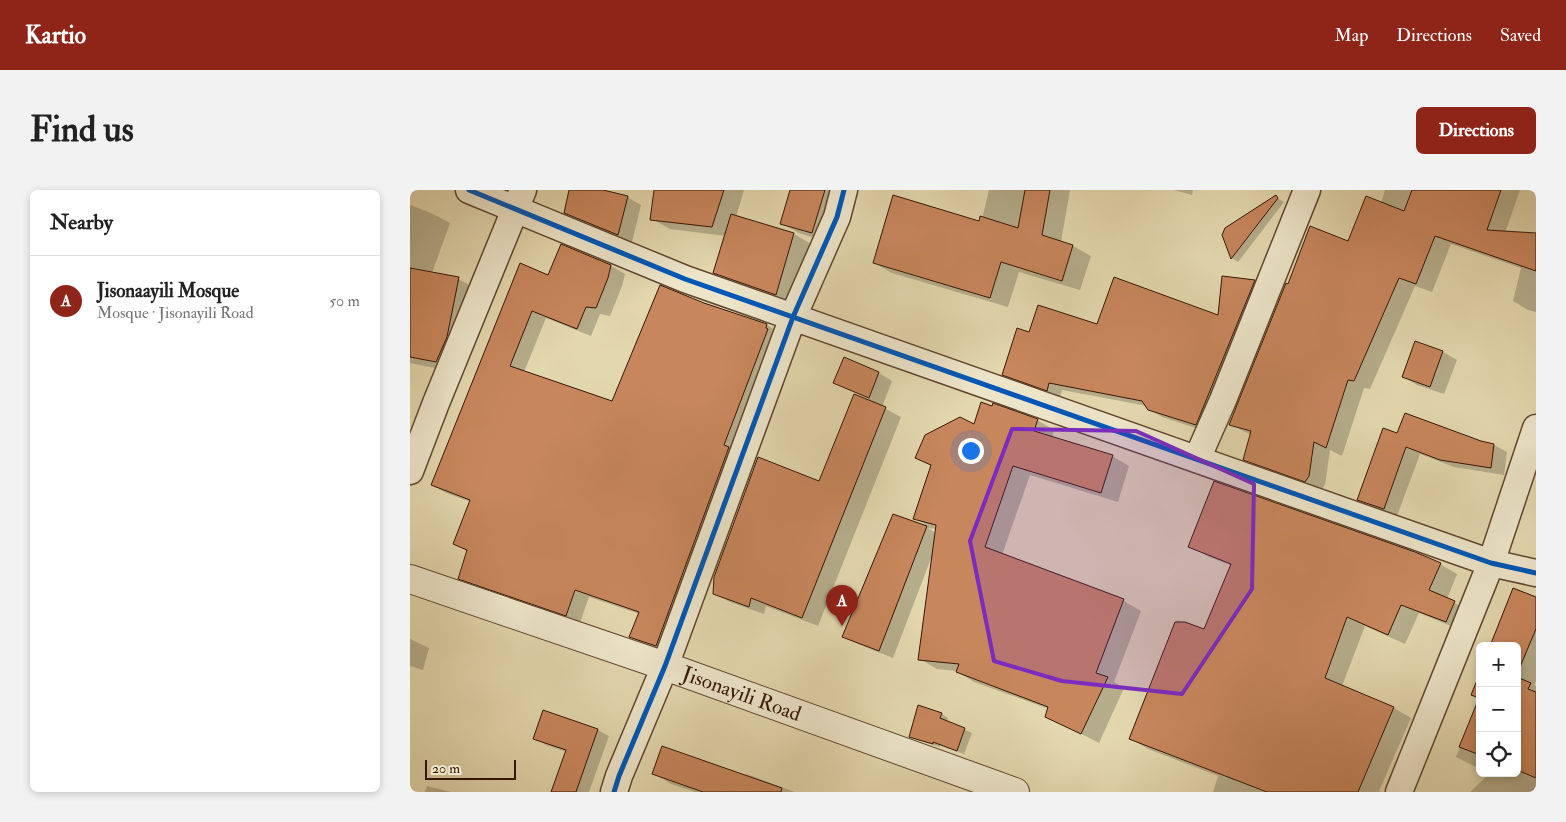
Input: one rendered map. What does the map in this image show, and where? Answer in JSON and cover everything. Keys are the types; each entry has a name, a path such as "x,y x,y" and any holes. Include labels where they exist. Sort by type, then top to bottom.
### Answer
{"street":[{"path":"469,190 519,200 685,280 1491,563 1536,573"},
{"path":"614,792 665,666 793,317 837,217 844,190"},
{"path":"1198,459 1307,190"},
{"path":"410,471 436,402 519,200"},
{"path":"1399,792 1491,563 1536,428"},
{"name":"Jisonayili Road","path":"410,579 665,666 1015,792"}],"highlighted area":[{"path":"1012,429 1136,431 1254,484 1252,589 1182,694 1062,681 994,661 970,541"}],"building":[{"path":"569,190 603,190 628,196 618,235 564,213"},
{"path":"654,190 724,190 712,227 650,220"},
{"path":"790,190 825,190 812,233 780,224"},
{"path":"1025,190 1050,190 1042,235 1073,245 1062,281 1001,262 990,298 873,263 893,195 979,221 980,216 1018,228"},
{"path":"1412,190 1501,190 1487,230 1536,233 1536,271 1435,236 1416,284 1399,278 1354,381 1348,380 1326,448 1314,442 1309,476 1305,482 1243,460 1251,431 1229,425 1310,226 1348,241 1366,196 1404,211"},
{"path":"1276,195 1278,198 1231,259 1222,235 1225,228"},
{"path":"731,214 794,233 776,295 713,273"},
{"path":"561,244 611,265 596,308 586,307 577,329 532,311 510,366 612,401 660,285 704,303 767,324 766,328 768,329 724,445 729,447 656,646 629,637 639,612 575,590 566,616 458,579 467,550 453,544 470,500 431,485 520,263 548,275"},
{"path":"410,268 459,277 447,337 436,362 410,357"},
{"path":"1222,276 1255,280 1196,425 1148,410 1142,401 1049,383 1047,391 1002,375 1017,328 1029,332 1038,305 1097,324 1114,277 1218,315"},
{"path":"1415,341 1443,351 1430,387 1402,377"},
{"path":"844,357 879,372 869,398 833,383"},
{"path":"854,394 886,407 802,618 751,598 749,607 713,594 714,577 758,457 819,481"},
{"path":"981,402 992,406 993,403 1038,419 1034,431 1113,455 1101,493 1013,466 985,547 1124,599 1096,673 1108,677 1081,734 1045,717 1048,707 956,672 959,664 918,660 936,525 913,519 931,465 915,458 925,435 960,417 974,424"},
{"path":"1405,413 1494,444 1491,468 1440,460 1406,447 1384,509 1357,500 1383,428 1397,433"},
{"path":"1214,481 1415,552 1441,563 1429,590 1455,601 1446,622 1401,605 1388,635 1347,617 1325,678 1394,707 1358,792 1267,792 1129,739 1175,622 1185,622 1204,629 1231,564 1188,547"},
{"path":"893,514 927,526 879,651 842,637"},
{"path":"1513,588 1536,597 1536,629 1521,665 1521,642 1492,642"},
{"path":"1521,679 1531,683 1528,689 1536,692 1536,778 1521,772"},
{"path":"1476,683 1476,697 1471,695"},
{"path":"918,705 942,713 940,718 965,728 957,751 933,742 933,744 909,737"},
{"path":"1476,705 1476,753 1459,747"},
{"path":"543,710 598,729 576,792 551,792 566,750 533,739"},
{"path":"662,746 782,788 781,792 703,792 652,774"}],"cycle path":[{"path":"469,190 685,279 1491,563 1536,573"},
{"path":"614,792 665,666 793,317 837,217 844,190"}],"place":[{"name":"Jisonaayili Mosque","path":"842,626"}]}
